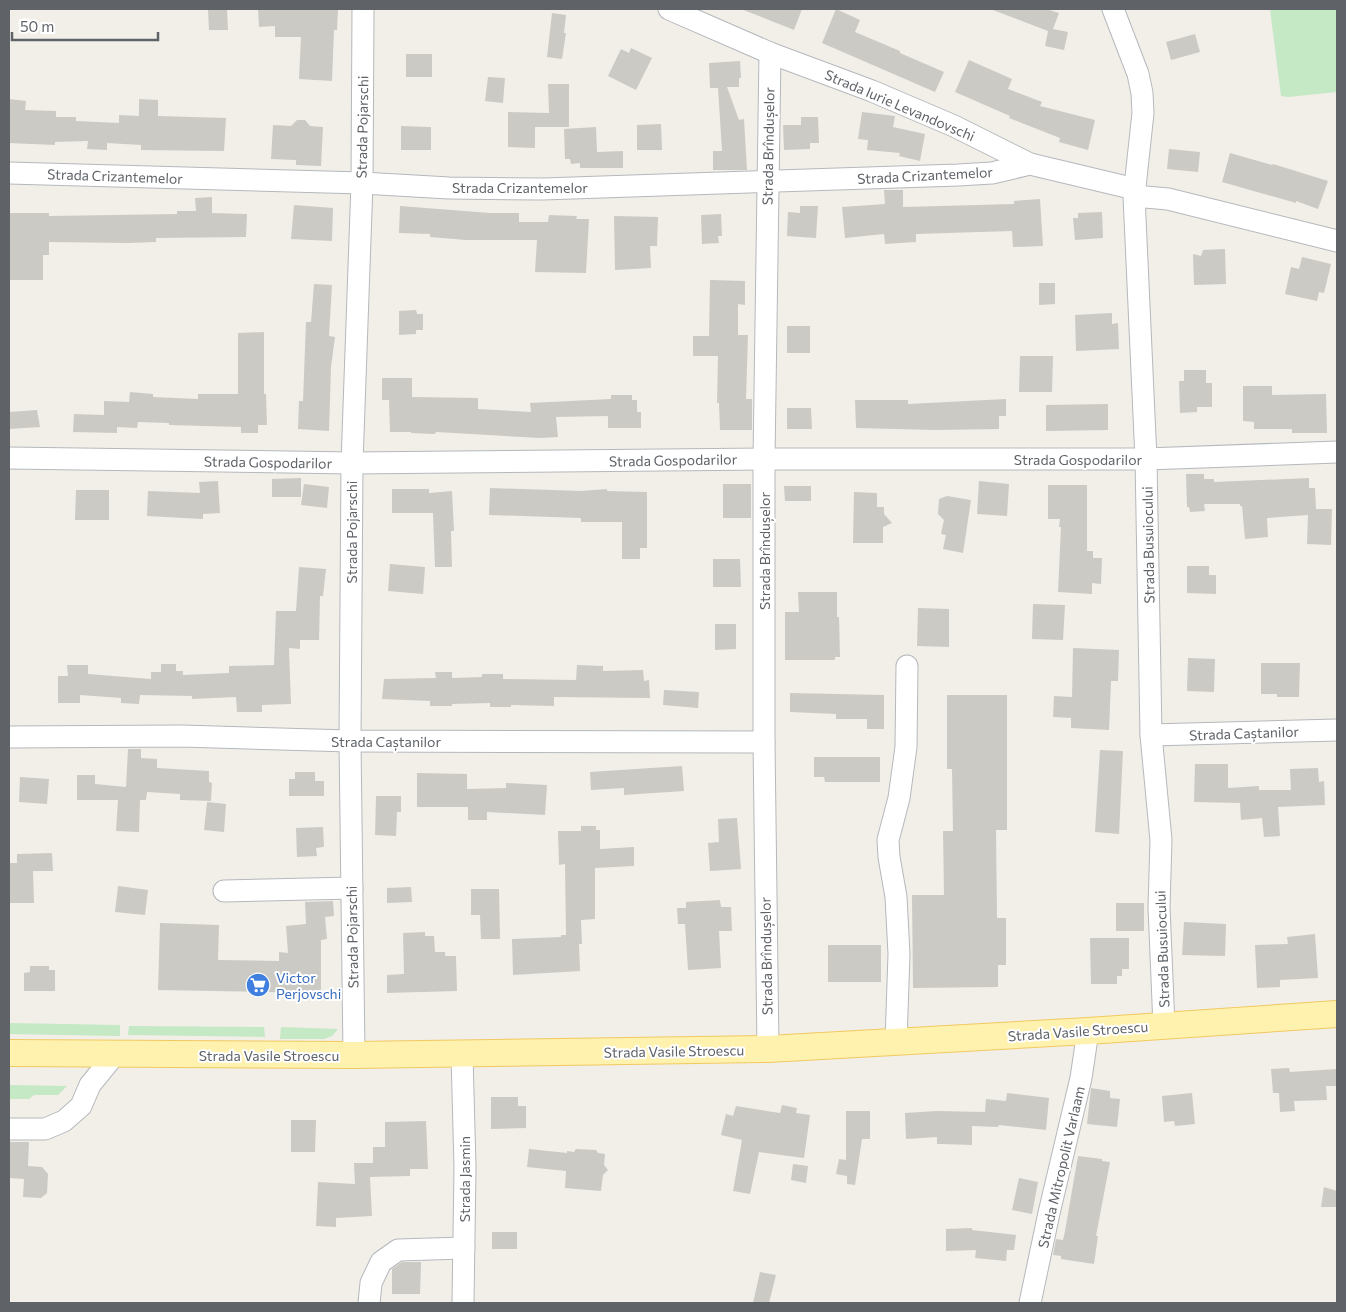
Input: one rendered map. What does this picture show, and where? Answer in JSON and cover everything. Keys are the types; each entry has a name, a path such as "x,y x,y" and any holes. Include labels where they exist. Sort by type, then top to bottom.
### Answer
{"main road":[{"name":"Strada Vasile Stroescu","path":"9,1053 354,1056 768,1049 1088,1031 1337,1014"}],"street":[{"name":"Strada Pojarschi","path":"354,1056 350,741 352,463 362,183 364,9"},
{"name":"Strada Iurie Levandovschi","path":"669,9 770,53 872,90 954,126 1030,164 1135,193 1168,199 1337,241"},
{"name":"Strada Busuiocului","path":"1113,9 1138,74 1142,93 1143,113 1135,193 1146,459 1151,735 1162,840 1159,907 1164,1026"},
{"name":"Strada Brîndușelor","path":"768,1049 764,742 764,459 770,53"},
{"name":"Strada Crizantemelor","path":"9,173 362,183 449,188 543,189 767,183 992,173 1030,164"},
{"name":"Strada Gospodarilor","path":"9,458 352,463 764,459 1146,459 1337,452"},
{"path":"896,1042 899,954 896,897 888,840 899,798 906,747 907,666"},
{"name":"Strada Caștanilor","path":"1151,735 1337,730"},
{"name":"Strada Caștanilor","path":"9,737 182,736 350,741 764,742"},
{"path":"224,891 352,888"},
{"name":"Strada Mitropolit Varlaam","path":"1030,1303 1081,1078 1088,1031"},
{"path":"9,1129 45,1129 64,1121 81,1106 90,1085 116,1054"},
{"name":"Strada Jasmin","path":"462,1055 465,1167 463,1303"},
{"path":"370,1303 371,1283 381,1262 398,1250 464,1248"}],"green space":[{"path":"1270,9 1337,9 1337,92 1281,96"},
{"path":"9,1023 120,1025 120,1036 9,1034"},
{"path":"129,1026 264,1027 265,1037 128,1035"},
{"path":"281,1027 338,1029 332,1036 324,1039 280,1039"},
{"path":"9,1085 67,1086 58,1095 34,1095 29,1099 9,1099"}],"building":[{"path":"208,9 227,9 228,30 209,30"},
{"path":"258,9 338,9 337,30 334,30 332,81 299,79 301,37 275,37 275,26 259,27"},
{"path":"741,9 802,9 794,30"},
{"path":"836,9 860,20 855,32 944,72 935,92 822,43"},
{"path":"993,9 1046,9 1059,13 1053,29 1068,32 1064,50 1045,46 1048,31"},
{"path":"552,13 566,15 564,33 566,33 562,59 547,57"},
{"path":"1195,34 1200,52 1171,60 1166,42"},
{"path":"631,48 652,58 636,90 608,76 621,49 629,53"},
{"path":"406,54 432,54 432,77 406,77"},
{"path":"969,60 1012,79 1008,89 1042,102 1040,106 1095,120 1088,150 1059,142 1060,138 1009,118 1010,116 955,92"},
{"path":"740,61 741,78 739,78 739,87 727,87 739,120 744,119 747,170 713,170 713,151 722,151 718,88 710,88 709,63"},
{"path":"488,77 505,78 503,103 485,101"},
{"path":"548,84 569,84 569,127 535,127 535,148 508,147 508,112 549,113"},
{"path":"9,99 26,101 25,110 56,111 56,117 76,117 76,121 119,123 119,115 139,116 139,99 158,100 158,116 226,118 224,151 141,150 141,145 107,143 107,150 87,149 88,141 55,142 55,145 9,143"},
{"path":"862,112 895,116 893,127 925,134 920,161 899,156 900,153 867,150 868,140 858,139"},
{"path":"801,117 818,117 819,143 810,143 810,149 784,150 783,125 801,125"},
{"path":"297,120 305,120 310,126 323,127 321,166 296,165 296,160 271,159 273,125 291,126"},
{"path":"661,124 662,150 637,150 637,125"},
{"path":"401,126 431,127 431,150 401,150"},
{"path":"596,127 597,152 623,151 623,168 580,168 580,163 571,164 570,159 565,159 564,129"},
{"path":"1169,149 1200,152 1198,172 1167,169"},
{"path":"1230,153 1328,181 1318,209 1296,201 1296,203 1222,182"},
{"path":"884,190 903,190 903,207 1014,204 1014,201 1040,199 1043,246 1013,247 1012,231 916,234 916,242 885,244 884,234 845,238 842,207 885,204"},
{"path":"212,197 212,213 247,214 246,237 156,238 156,242 128,243 49,242 49,255 43,255 43,280 9,280 9,213 49,213 49,216 177,214 177,211 196,211 195,198"},
{"path":"294,205 333,208 332,241 291,239"},
{"path":"400,206 490,213 519,213 519,222 548,222 549,215 577,216 576,219 589,219 586,273 535,272 537,240 466,240 430,237 430,234 399,233"},
{"path":"800,206 818,206 816,238 787,236 788,212 800,213"},
{"path":"1102,212 1103,238 1075,240 1073,218 1078,218 1078,213"},
{"path":"721,214 722,236 718,236 719,243 702,244 701,215"},
{"path":"614,216 658,217 657,246 650,246 651,268 615,270"},
{"path":"1225,249 1226,284 1194,285 1193,254 1201,256 1203,250"},
{"path":"1302,257 1331,264 1324,293 1319,292 1317,301 1285,294 1291,267 1299,269"},
{"path":"710,280 745,281 745,305 738,304 738,335 748,335 746,399 752,399 752,430 720,430 719,403 717,403 718,356 693,356 693,336 709,336"},
{"path":"1039,283 1055,283 1055,304 1039,305"},
{"path":"314,284 332,285 329,336 335,337 331,367 329,431 298,429 299,401 303,401 306,322 311,322"},
{"path":"416,310 417,314 423,314 423,330 416,330 416,334 399,335 399,311"},
{"path":"1112,313 1112,324 1118,323 1119,349 1076,351 1075,315"},
{"path":"787,326 810,326 810,353 787,353"},
{"path":"264,332 264,394 266,394 267,425 258,425 258,433 241,433 241,427 138,422 137,428 117,427 117,433 73,432 74,414 104,415 104,401 129,402 130,392 153,394 153,397 198,399 198,394 238,394 238,333"},
{"path":"1020,356 1053,356 1052,392 1019,392"},
{"path":"1184,370 1206,370 1206,383 1212,383 1212,407 1197,407 1197,412 1180,413 1179,381 1184,381"},
{"path":"382,378 412,378 412,397 478,398 478,409 531,412 530,403 611,399 611,395 632,395 632,400 637,400 637,412 641,412 641,428 608,428 608,416 556,417 558,437 540,438 436,432 433,434 390,432 389,400 382,400"},
{"path":"1243,386 1272,386 1272,395 1326,394 1327,433 1292,433 1292,429 1254,429 1254,422 1243,421"},
{"path":"1006,399 1006,416 999,416 999,429 856,428 855,400 908,400 908,404"},
{"path":"1108,404 1108,430 1046,431 1046,405"},
{"path":"787,408 811,408 812,429 787,429"},
{"path":"37,410 40,427 9,429 9,412"},
{"path":"1186,474 1204,474 1204,479 1214,479 1214,482 1309,478 1309,488 1315,488 1316,509 1332,509 1331,545 1307,544 1308,515 1267,518 1268,537 1245,539 1242,506 1240,504 1204,504 1205,511 1190,512 1189,507 1187,507"},
{"path":"301,478 301,497 272,497 272,479"},
{"path":"218,481 220,513 203,514 203,519 147,516 148,491 200,493 199,482"},
{"path":"979,481 1009,484 1007,516 977,514"},
{"path":"304,484 329,487 327,508 301,505"},
{"path":"723,484 751,484 751,518 723,518"},
{"path":"1048,485 1087,485 1087,551 1093,551 1093,558 1102,558 1101,584 1092,583 1092,594 1058,592 1061,527 1059,527 1060,519 1048,519"},
{"path":"784,486 811,486 811,501 785,501"},
{"path":"490,488 581,491 607,489 607,491 647,492 647,548 640,548 640,559 622,559 622,522 581,522 581,518 489,515"},
{"path":"392,489 429,489 429,493 452,491 454,531 451,531 452,567 435,567 433,513 392,513"},
{"path":"76,490 109,490 109,520 75,520"},
{"path":"854,492 877,493 877,507 884,507 884,514 892,523 883,527 883,543 853,543"},
{"path":"947,496 971,500 963,553 943,549 946,535 941,534 944,520 938,514 939,499"},
{"path":"713,559 740,559 741,587 713,587"},
{"path":"390,564 425,567 423,594 388,591"},
{"path":"1187,566 1209,566 1209,575 1216,575 1216,594 1187,593"},
{"path":"299,567 326,569 323,596 320,596 319,640 300,640 300,649 289,648 291,704 262,705 262,712 237,712 236,697 192,699 192,696 140,695 139,704 121,703 121,698 80,695 80,703 58,703 58,676 68,676 67,665 88,665 88,674 151,679 151,672 161,672 161,664 176,664 176,671 183,671 183,675 229,673 229,666 274,665 276,611 296,611"},
{"path":"798,592 837,592 840,657 835,657 835,660 785,660 785,612 799,612"},
{"path":"1033,604 1065,605 1063,640 1032,639"},
{"path":"918,608 949,609 949,647 917,646"},
{"path":"715,624 736,624 736,649 715,650"},
{"path":"1073,648 1119,650 1118,681 1111,681 1109,730 1071,728 1071,718 1053,717 1054,696 1072,697"},
{"path":"1188,658 1215,659 1214,692 1187,691"},
{"path":"1261,663 1300,663 1299,697 1277,697 1277,694 1261,694"},
{"path":"577,665 603,666 603,671 643,670 644,681 649,680 650,698 554,697 554,706 511,705 511,707 490,707 490,703 430,706 430,701 382,699 384,679 436,678 435,672 452,672 452,678 482,677 482,674 503,674 503,679 576,680"},
{"path":"664,690 699,692 698,708 663,705"},
{"path":"790,693 884,695 884,729 867,729 867,719 836,719 836,714 790,712"},
{"path":"947,695 1007,695 1007,830 996,830 997,918 1006,918 1006,965 998,965 998,987 913,988 912,895 944,895 943,831 953,831 952,769 947,769"},
{"path":"128,749 141,749 141,758 157,759 157,768 209,771 209,782 212,783 211,801 180,800 180,794 147,792 146,800 140,800 139,832 116,831 118,800 77,800 77,775 95,775 95,784 126,787"},
{"path":"1100,750 1123,751 1119,834 1095,832"},
{"path":"814,757 880,757 880,782 825,782 824,777 814,777"},
{"path":"1195,764 1228,764 1228,788 1259,786 1259,790 1291,790 1290,769 1318,768 1319,782 1324,781 1325,805 1278,807 1280,836 1264,837 1262,818 1241,820 1240,803 1194,802"},
{"path":"682,766 684,791 624,795 624,788 591,790 590,772"},
{"path":"295,772 315,772 315,781 324,781 324,796 289,796 289,779 295,779"},
{"path":"417,773 467,774 467,789 506,788 506,783 547,785 545,815 487,812 487,820 468,820 468,807 417,807"},
{"path":"20,777 49,779 47,804 19,802"},
{"path":"376,796 401,796 401,812 397,812 396,836 375,835"},
{"path":"207,802 226,804 224,832 204,830"},
{"path":"737,818 741,869 710,871 708,843 719,842 718,819"},
{"path":"581,826 596,826 596,830 600,830 600,849 634,847 634,866 595,868 595,919 581,920 582,944 579,944 580,971 513,975 512,939 561,937 561,935 566,935 565,864 559,865 558,831 581,831"},
{"path":"323,827 324,847 316,848 317,856 297,857 296,828"},
{"path":"52,853 53,871 33,871 34,903 9,903 9,863 17,863 17,854"},
{"path":"118,886 148,890 145,915 115,912"},
{"path":"411,887 412,902 387,903 387,888"},
{"path":"471,889 499,889 500,939 481,939 480,915 471,915"},
{"path":"720,900 721,907 731,907 732,931 719,931 721,968 688,970 685,924 678,924 677,908 686,908 686,902"},
{"path":"333,901 334,916 325,917 327,939 321,940 321,993 158,990 160,923 219,925 218,960 279,961 279,952 288,953 286,926 306,924 305,902"},
{"path":"1116,903 1144,903 1144,931 1116,931"},
{"path":"1184,922 1226,924 1225,956 1182,955"},
{"path":"425,932 425,936 434,936 435,952 445,952 445,956 456,956 457,991 387,993 387,975 404,974 403,933"},
{"path":"1315,934 1318,978 1280,980 1280,987 1257,988 1255,945 1288,944 1287,937"},
{"path":"1090,938 1129,938 1129,969 1122,969 1122,976 1117,976 1117,984 1091,984"},
{"path":"828,945 881,945 881,982 828,982"},
{"path":"30,966 49,966 49,970 55,970 55,991 24,991 24,973 30,972"},
{"path":"1289,1068 1290,1072 1337,1069 1337,1086 1326,1086 1327,1100 1294,1101 1295,1111 1280,1112 1279,1093 1273,1093 1271,1069"},
{"path":"1091,1088 1110,1091 1110,1098 1120,1099 1117,1127 1087,1124"},
{"path":"1007,1093 1049,1098 1046,1130 999,1125 998,1127 972,1126 972,1145 937,1144 937,1137 906,1139 905,1113 937,1111 985,1112 986,1099 1006,1101"},
{"path":"1192,1093 1195,1124 1175,1126 1174,1121 1164,1122 1162,1096"},
{"path":"491,1097 518,1097 518,1106 526,1106 526,1128 491,1129"},
{"path":"782,1105 797,1108 796,1113 810,1115 804,1158 759,1152 750,1194 733,1191 742,1140 721,1135 726,1114 733,1116 736,1106 780,1113"},
{"path":"846,1111 870,1111 870,1139 862,1139 855,1185 847,1184 847,1176 836,1174 839,1159 846,1160"},
{"path":"291,1120 316,1120 315,1152 291,1152"},
{"path":"426,1121 428,1169 410,1169 410,1176 370,1177 372,1216 336,1218 336,1227 316,1226 318,1182 355,1184 354,1163 373,1163 373,1147 385,1147 385,1122"},
{"path":"9,1142 29,1142 28,1166 42,1167 48,1174 47,1193 41,1198 23,1197 24,1179 9,1178"},
{"path":"529,1149 567,1153 567,1151 574,1152 576,1149 596,1150 598,1153 605,1154 604,1165 608,1170 603,1175 601,1191 565,1188 566,1171 527,1167"},
{"path":"1078,1156 1110,1162 1096,1236 1098,1236 1094,1264 1061,1259 1061,1256 1053,1255 1056,1239 1063,1240"},
{"path":"793,1164 808,1166 806,1183 791,1180"},
{"path":"1019,1178 1038,1182 1032,1214 1012,1210"},
{"path":"1324,1187 1337,1191 1337,1207 1321,1207"},
{"path":"972,1228 972,1230 1016,1235 1014,1250 1007,1250 1006,1261 975,1258 976,1250 946,1251 946,1229"},
{"path":"492,1232 517,1232 517,1249 492,1249"},
{"path":"402,1262 421,1262 420,1294 392,1294 392,1269"},
{"path":"760,1272 776,1275 769,1303 753,1303"}],"place":[{"name":"Victor Perjovschi","path":"258,985"}]}
